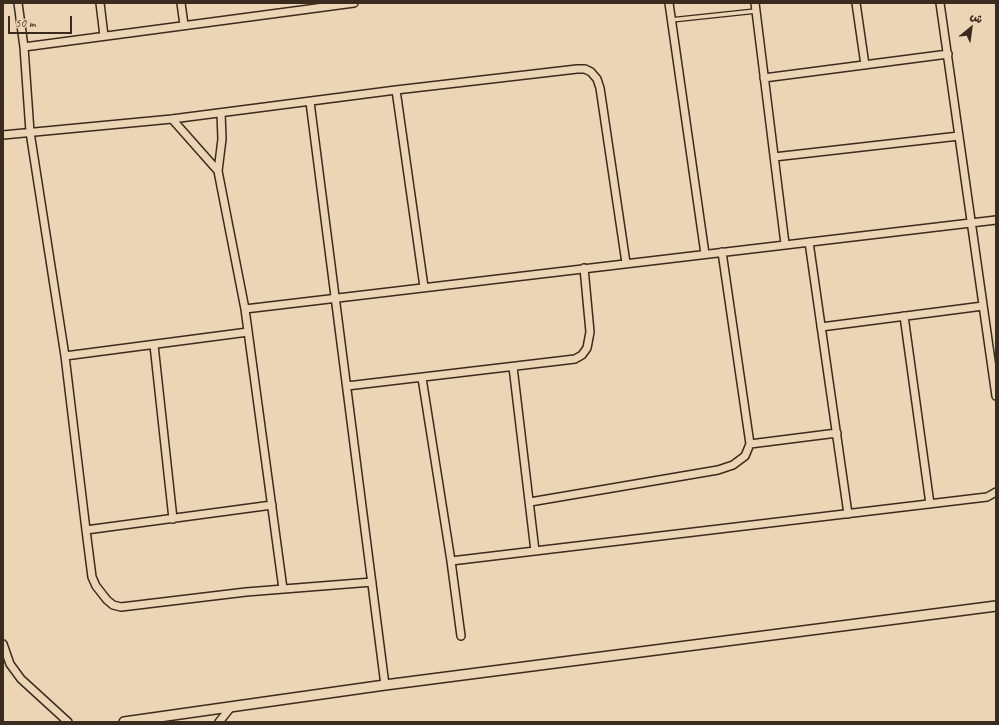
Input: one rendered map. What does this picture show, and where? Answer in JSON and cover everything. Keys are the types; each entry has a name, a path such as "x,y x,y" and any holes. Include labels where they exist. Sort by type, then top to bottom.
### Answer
{"street":[{"path":"18,3 24,46 30,132 65,356 92,577 96,586 107,600 113,605 121,607 283,589 372,582"},
{"path":"100,3 104,36"},
{"path":"181,3 184,25"},
{"path":"24,46 354,3"},
{"path":"669,3 705,254"},
{"path":"755,3 786,244"},
{"path":"856,3 865,65"},
{"path":"940,3 995,380 996,396"},
{"path":"764,78 948,54"},
{"path":"3,135 172,119 396,90 585,69 591,72 597,80 600,88 626,263"},
{"path":"396,90 424,287"},
{"path":"310,102 385,685"},
{"path":"221,113 222,139 218,171 245,309 283,589"},
{"path":"172,119 218,171"},
{"path":"774,157 959,136"},
{"path":"245,309 996,220"},
{"path":"809,242 848,514"},
{"path":"530,502 718,470 733,465 745,456 750,444 722,252"},
{"path":"347,386 571,361 578,358 584,352 588,344 590,332 584,268"},
{"path":"821,327 983,306"},
{"path":"904,316 930,504"},
{"path":"65,356 248,332"},
{"path":"154,345 173,519"},
{"path":"513,367 535,551"},
{"path":"422,378 451,561 461,636"},
{"path":"750,444 837,433"},
{"path":"451,561 988,497 996,492"},
{"path":"86,530 272,505"},
{"path":"124,722 147,721 231,707 385,685 996,606"},
{"path":"3,644 10,664 21,679 68,722"},
{"path":"219,722 231,707"}],"lane":[{"path":"671,20 756,11"}]}
